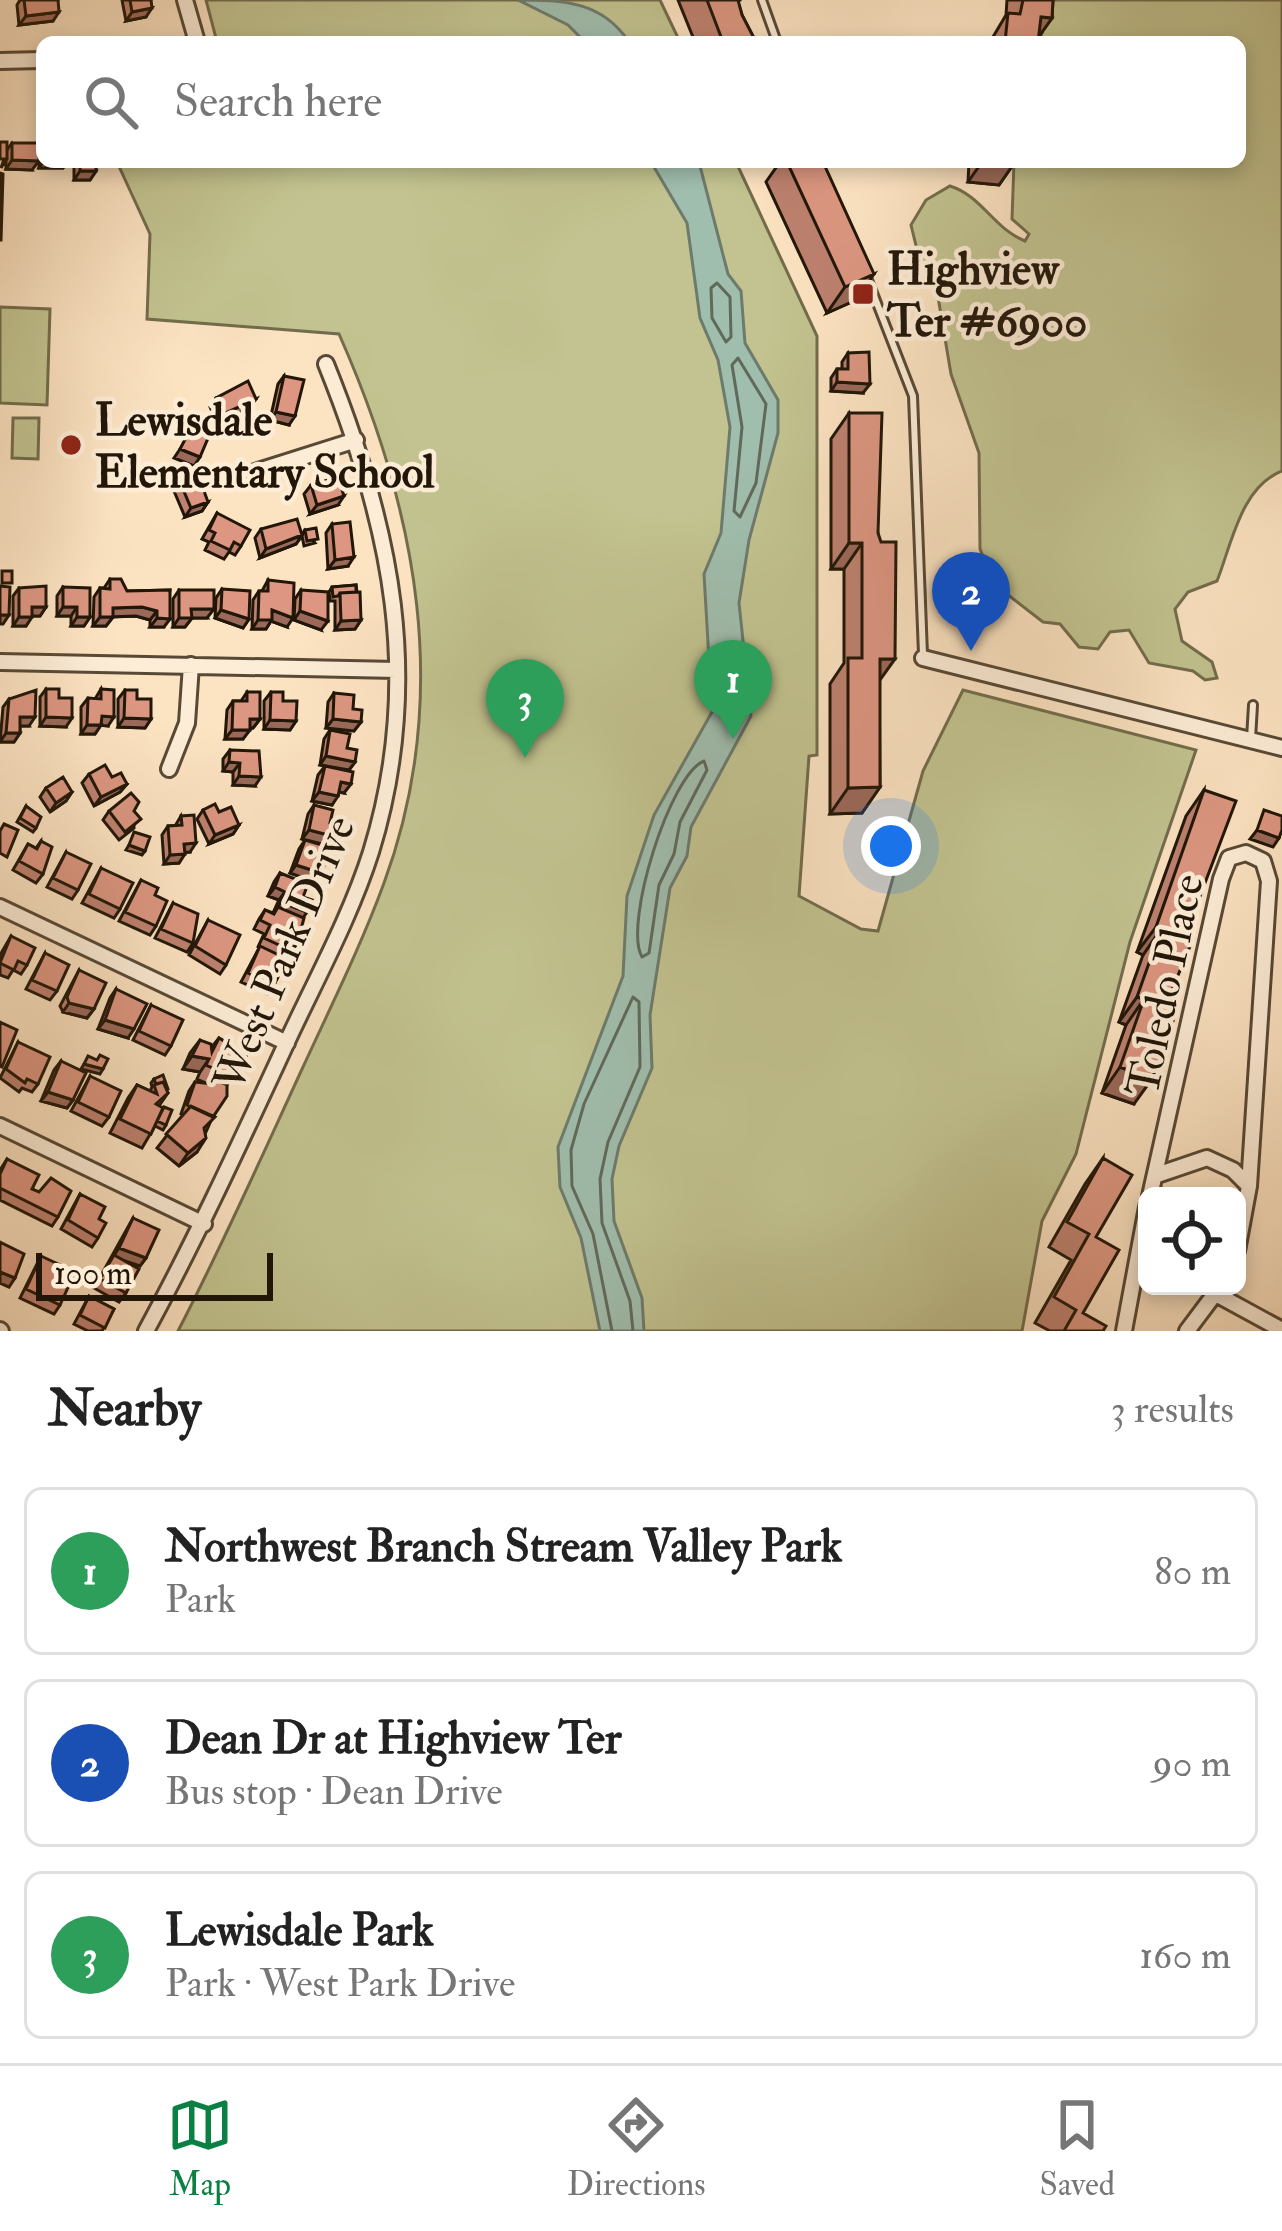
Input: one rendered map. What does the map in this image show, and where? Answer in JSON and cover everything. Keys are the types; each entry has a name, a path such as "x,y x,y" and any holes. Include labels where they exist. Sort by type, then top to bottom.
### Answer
{"street":[{"path":"185,0 195,36"},
{"path":"0,61 36,60"},
{"name":"West Park Drive","path":"146,1331 204,1224 370,855 392,756 397,670 388,556 356,440 326,364"},
{"path":"252,473 356,440"},
{"path":"923,658 1282,748"},
{"path":"0,662 397,670"},
{"path":"169,769 188,723 191,665"},
{"name":"Toledo Place","path":"1153,1187 1221,879 1229,858 1246,853 1263,861 1269,881 1246,1202"},
{"path":"0,907 286,1042"},
{"path":"0,1126 204,1224"},
{"path":"1157,1175 1207,1159 1233,1170 1249,1186"},
{"path":"1124,1331 1138,1256"},
{"path":"1187,1331 1214,1295"},
{"path":"1226,1295 1282,1330"}],"lane":[{"path":"762,0 775,36"},
{"path":"861,261 905,368 914,407 923,658"},
{"path":"1250,742 1253,705"}],"green space":[{"path":"206,0 660,0 677,36 215,36"},
{"path":"1053,0 1282,0 1282,471 1247,503 1217,581 1188,592 1175,609 1182,641 1212,662 1217,678 1205,680 1193,671 1149,663 1129,630 1110,632 1098,649 1079,647 1060,624 1043,622 994,584 980,549 979,453 951,374 938,297 948,284 921,266 911,225 926,200 950,186 1025,241 1029,234 1012,219 1014,168 1246,168 1246,36 1041,36"},
{"path":"120,168 739,168 817,336 817,755 809,756 799,896 861,929 878,931 923,771 963,690 1196,750 1130,942 1076,1154 1042,1221 1022,1331 178,1331 384,883 405,813 417,743 421,674 406,536 389,468 339,334 147,319 150,234"},
{"path":"0,307 50,309 47,405 0,403"},
{"path":"13,418 39,418 38,459 12,458"}],"water":[{"path":"518,0 580,6 607,18 624,36 579,36 568,25"},
{"path":"655,168 701,168 728,274 741,291 745,343 778,400 778,433 749,540 739,603 751,716 691,827 687,856 670,888 650,1015 652,1068 619,1146 612,1179 614,1221 642,1298 644,1331 600,1331 581,1238 560,1187 558,1147 623,976 627,896 654,815 712,712 704,574 721,533 730,427 718,360 700,318 687,223"}],"building":[{"path":"24,0 58,0 59,12 26,16"},
{"path":"130,0 151,0 152,8 132,12"},
{"path":"707,0 738,0 753,36 721,36"},
{"path":"1023,0 1053,0 1052,18 1041,17 1039,36 1006,36 1008,13 1020,14"},
{"path":"0,142 7,142 7,159 0,159"},
{"path":"12,143 36,143 36,161 12,160"},
{"path":"790,168 826,168 874,274 845,287"},
{"path":"3,174 1,240 0,240"},
{"path":"869,352 870,384 837,382 837,369 848,369 848,353"},
{"path":"284,376 304,380 295,416 276,412"},
{"path":"248,381 256,399 223,414 216,398"},
{"path":"849,413 882,413 878,533 881,542 896,542 895,659 880,659 880,787 848,788 848,658 862,658 862,543 849,543"},
{"path":"197,417 214,424 200,457 180,449"},
{"path":"196,469 208,502 191,508 177,475"},
{"path":"338,477 344,496 317,505 311,485"},
{"path":"217,513 250,530 241,546 234,542 230,550 211,541 215,533 209,530"},
{"path":"297,519 302,535 266,549 261,529"},
{"path":"350,522 354,557 335,560 332,524"},
{"path":"316,528 318,539 307,541 305,530"},
{"path":"2,571 12,571 12,583 2,583"},
{"path":"110,579 121,579 127,591 170,590 170,619 157,618 157,611 142,607 113,608 113,617 100,617 100,588 110,589"},
{"path":"268,580 294,583 293,618 272,610 272,620 258,620 259,591 268,591"},
{"path":"356,585 356,592 333,597 332,587"},
{"path":"0,586 10,587 9,615 0,615"},
{"path":"46,586 46,607 32,607 32,617 19,617 19,588"},
{"path":"63,587 90,588 90,617 77,617 77,607 63,607"},
{"path":"222,589 250,591 249,619 221,610"},
{"path":"179,590 214,590 214,609 191,609 192,618 179,618"},
{"path":"301,590 328,592 328,621 300,611"},
{"path":"360,592 361,620 341,621 340,593"},
{"path":"46,689 59,689 59,698 72,698 72,718 46,717"},
{"path":"101,689 114,690 114,717 102,716 101,725 87,725 88,698 101,699"},
{"path":"36,690 35,717 20,717 20,733 6,733 9,699"},
{"path":"125,690 137,690 137,699 151,699 151,719 124,718"},
{"path":"247,692 260,692 260,719 250,719 250,730 232,730 233,701 247,701"},
{"path":"271,692 283,692 283,701 297,701 296,721 270,720"},
{"path":"334,693 354,695 353,709 362,710 361,722 333,719"},
{"path":"330,730 350,734 347,748 357,750 355,762 326,756"},
{"path":"230,750 259,751 261,777 239,776 240,763 229,762"},
{"path":"105,765 112,777 121,773 127,784 101,797 89,774"},
{"path":"325,766 353,772 351,784 341,782 338,796 319,792"},
{"path":"63,777 72,792 56,803 46,788"},
{"path":"1204,790 1236,801 1191,920 1188,937 1193,939 1169,1007 1177,1010 1152,1079 1120,1067 1144,999 1137,997 1161,929 1156,927"},
{"path":"131,793 139,802 134,811 141,819 125,832 109,811"},
{"path":"215,804 219,812 231,807 239,825 215,835 203,810"},
{"path":"314,805 333,810 330,823 339,826 336,837 309,830"},
{"path":"26,806 41,817 36,828 20,818"},
{"path":"1264,810 1282,816 1279,838 1257,830"},
{"path":"194,815 196,843 184,844 185,854 170,855 168,826 182,825 181,816"},
{"path":"4,824 18,830 7,857 0,853"},
{"path":"134,832 150,837 145,851 129,845"},
{"path":"305,840 332,848 328,860 319,857 315,871 296,865"},
{"path":"41,841 52,847 43,874 19,861 28,844 37,849"},
{"path":"66,852 91,864 78,890 53,878"},
{"path":"101,868 133,883 120,909 89,894"},
{"path":"280,873 308,884 303,897 312,900 307,912 281,902 285,892 275,887"},
{"path":"141,880 158,888 155,895 167,901 156,926 125,912"},
{"path":"173,903 198,914 193,943 161,929"},
{"path":"278,907 304,918 297,944 290,950 264,938 270,925 260,920 265,910 274,914"},
{"path":"208,920 240,935 226,965 195,946"},
{"path":"11,936 35,948 27,965 18,961 14,970 0,963"},
{"path":"260,946 287,959 274,985 248,973"},
{"path":"45,953 69,965 57,991 32,980"},
{"path":"79,970 106,983 94,1009 69,1003 67,997"},
{"path":"116,989 147,1004 134,1029 105,1020"},
{"path":"151,1005 183,1020 171,1046 139,1031"},
{"path":"0,1022 17,1030 2,1067 0,1066"},
{"path":"219,1038 247,1055 232,1077 206,1065 209,1059 192,1056 200,1040 211,1044 212,1052"},
{"path":"18,1042 50,1057 38,1084 27,1079 25,1083 6,1069"},
{"path":"100,1055 108,1059 103,1069 84,1064 88,1056 97,1060"},
{"path":"61,1061 86,1073 73,1100 48,1092"},
{"path":"90,1076 121,1091 109,1117 78,1102"},
{"path":"214,1079 227,1085 227,1096 213,1117 187,1105 195,1082 212,1084"},
{"path":"163,1082 168,1093 156,1104 163,1108 151,1134 120,1119 137,1085 157,1094 154,1085"},
{"path":"191,1106 215,1117 204,1128 206,1138 188,1153 166,1134"},
{"path":"164,1107 172,1110 166,1125 157,1121"},
{"path":"1103,1158 1132,1175 1096,1237 1119,1250 1083,1313 1106,1326 1103,1331 1064,1331 1076,1310 1054,1297 1089,1234 1067,1222"},
{"path":"7,1159 39,1175 32,1189 39,1192 51,1178 71,1191 58,1217 0,1188"},
{"path":"80,1194 105,1207 99,1219 106,1223 98,1238 68,1220"},
{"path":"133,1218 159,1230 146,1258 119,1248"},
{"path":"0,1242 24,1254 15,1278 0,1272"},
{"path":"114,1255 139,1269 126,1293 100,1279"},
{"path":"41,1256 75,1272 60,1305 26,1289"},
{"path":"89,1296 114,1309 105,1328 80,1315"}],"place":[{"name":"Highview Ter #6900","path":"863,294"},
{"name":"Lewisdale Elementary School","path":"71,445"},
{"name":"Dean Dr at Highview Ter","path":"971,651"},
{"name":"Northwest Branch Stream Valley Park","path":"733,739"},
{"name":"Lewisdale Park","path":"525,758"}]}
